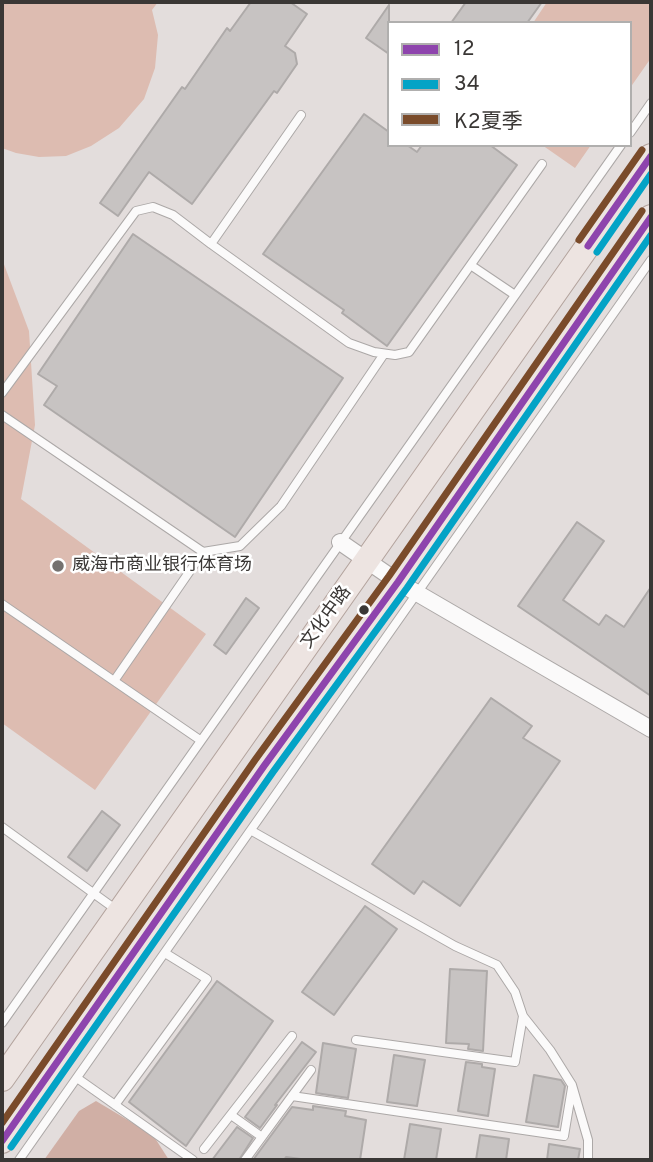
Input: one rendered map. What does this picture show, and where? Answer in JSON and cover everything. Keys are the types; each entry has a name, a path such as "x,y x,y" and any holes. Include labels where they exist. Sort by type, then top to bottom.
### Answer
{"main road":[{"name":"文化中路","path":"2,1079 651,156"},
{"name":"文化中路","path":"2,1141 264,766 408,588 651,217"}],"street":[{"path":"340,542 408,588 651,729"}],"lane":[{"path":"632,130 651,103"},
{"path":"211,244 301,115"},
{"path":"2,1023 620,147"},
{"path":"2,393 136,211 153,207 173,215 349,343 384,354 409,352 542,164"},
{"path":"19,1160 252,831 408,588 651,260"},
{"path":"472,266 515,295"},
{"path":"2,415 203,552 240,546 281,506 384,354"},
{"path":"114,681 203,552"},
{"path":"2,604 200,740"},
{"path":"2,827 120,913"},
{"path":"252,831 455,946 497,965 515,992 523,1016 550,1050 572,1085 588,1140 588,1160"},
{"path":"115,1105 207,979 165,953"},
{"path":"356,1040 515,1062 523,1016"},
{"path":"204,1149 292,1037"},
{"path":"244,1160 311,1070"},
{"path":"77,1078 183,1156 193,1160"},
{"path":"292,1096 564,1136 572,1085"},
{"path":"231,1115 262,1137"}],"shaded area":[{"path":"2,2 158,2 152,10 158,35 155,68 144,99 119,128 91,146 66,156 39,157 2,148"},
{"path":"547,2 651,2 651,58 632,85 632,21 534,21"},
{"path":"545,147 590,147 575,168"},
{"name":"威海市商业银行体育场","path":"2,259 29,331 35,425 21,499 206,634 95,790 2,723"},
{"path":"96,1101 153,1135 169,1160 44,1160 79,1111"}],"building":[{"path":"251,2 290,2 307,14 285,46 295,53 297,64 277,93 274,91 192,204 149,172 118,216 100,203 182,87 185,89 227,28 230,31"},
{"path":"466,2 542,2 528,21 452,21"},
{"path":"389,5 387,53 366,38"},
{"path":"364,114 387,131 387,147 410,147 417,152 421,147 493,147 517,165 387,346 342,313 344,310 263,254"},
{"path":"133,234 343,378 235,537 44,405 57,386 38,374"},
{"path":"577,522 604,541 563,600 599,625 606,615 624,627 651,587 651,696 518,606"},
{"path":"246,598 259,608 226,654 214,645"},
{"path":"491,698 532,726 523,738 560,761 460,906 423,881 414,894 372,864"},
{"path":"102,811 120,825 87,871 68,857"},
{"path":"365,906 397,929 334,1015 302,992"},
{"path":"450,969 487,971 483,1051 468,1049 469,1044 446,1043"},
{"path":"217,981 273,1021 186,1146 129,1102"},
{"path":"302,1042 316,1052 260,1128 245,1117"},
{"path":"323,1043 356,1049 348,1098 316,1093"},
{"path":"394,1055 425,1060 417,1106 387,1102"},
{"path":"466,1062 495,1069 488,1116 458,1111"},
{"path":"534,1075 561,1080 565,1086 558,1127 526,1122"},
{"path":"313,1106 346,1111 345,1116 366,1120 360,1160 308,1160 286,1157 284,1160 253,1160 292,1107 313,1110"},
{"path":"410,1124 441,1129 436,1160 404,1160"},
{"path":"237,1127 253,1138 239,1160 212,1160"},
{"path":"480,1135 509,1139 506,1160 476,1160"},
{"path":"549,1144 580,1149 578,1160 547,1160"}],"transit line":[{"name":"K2夏季","path":"579,240 642,150"},
{"name":"12","path":"588,246 651,156"},
{"name":"34","path":"597,252 651,174"},
{"name":"K2夏季","path":"2,1123 255,760 389,576 642,211"},
{"name":"12","path":"2,1141 264,766 398,582 651,217"},
{"name":"34","path":"11,1147 273,772 407,588 651,235"}],"place":[{"name":"威海市商业银行体育场","path":"58,566"}]}
